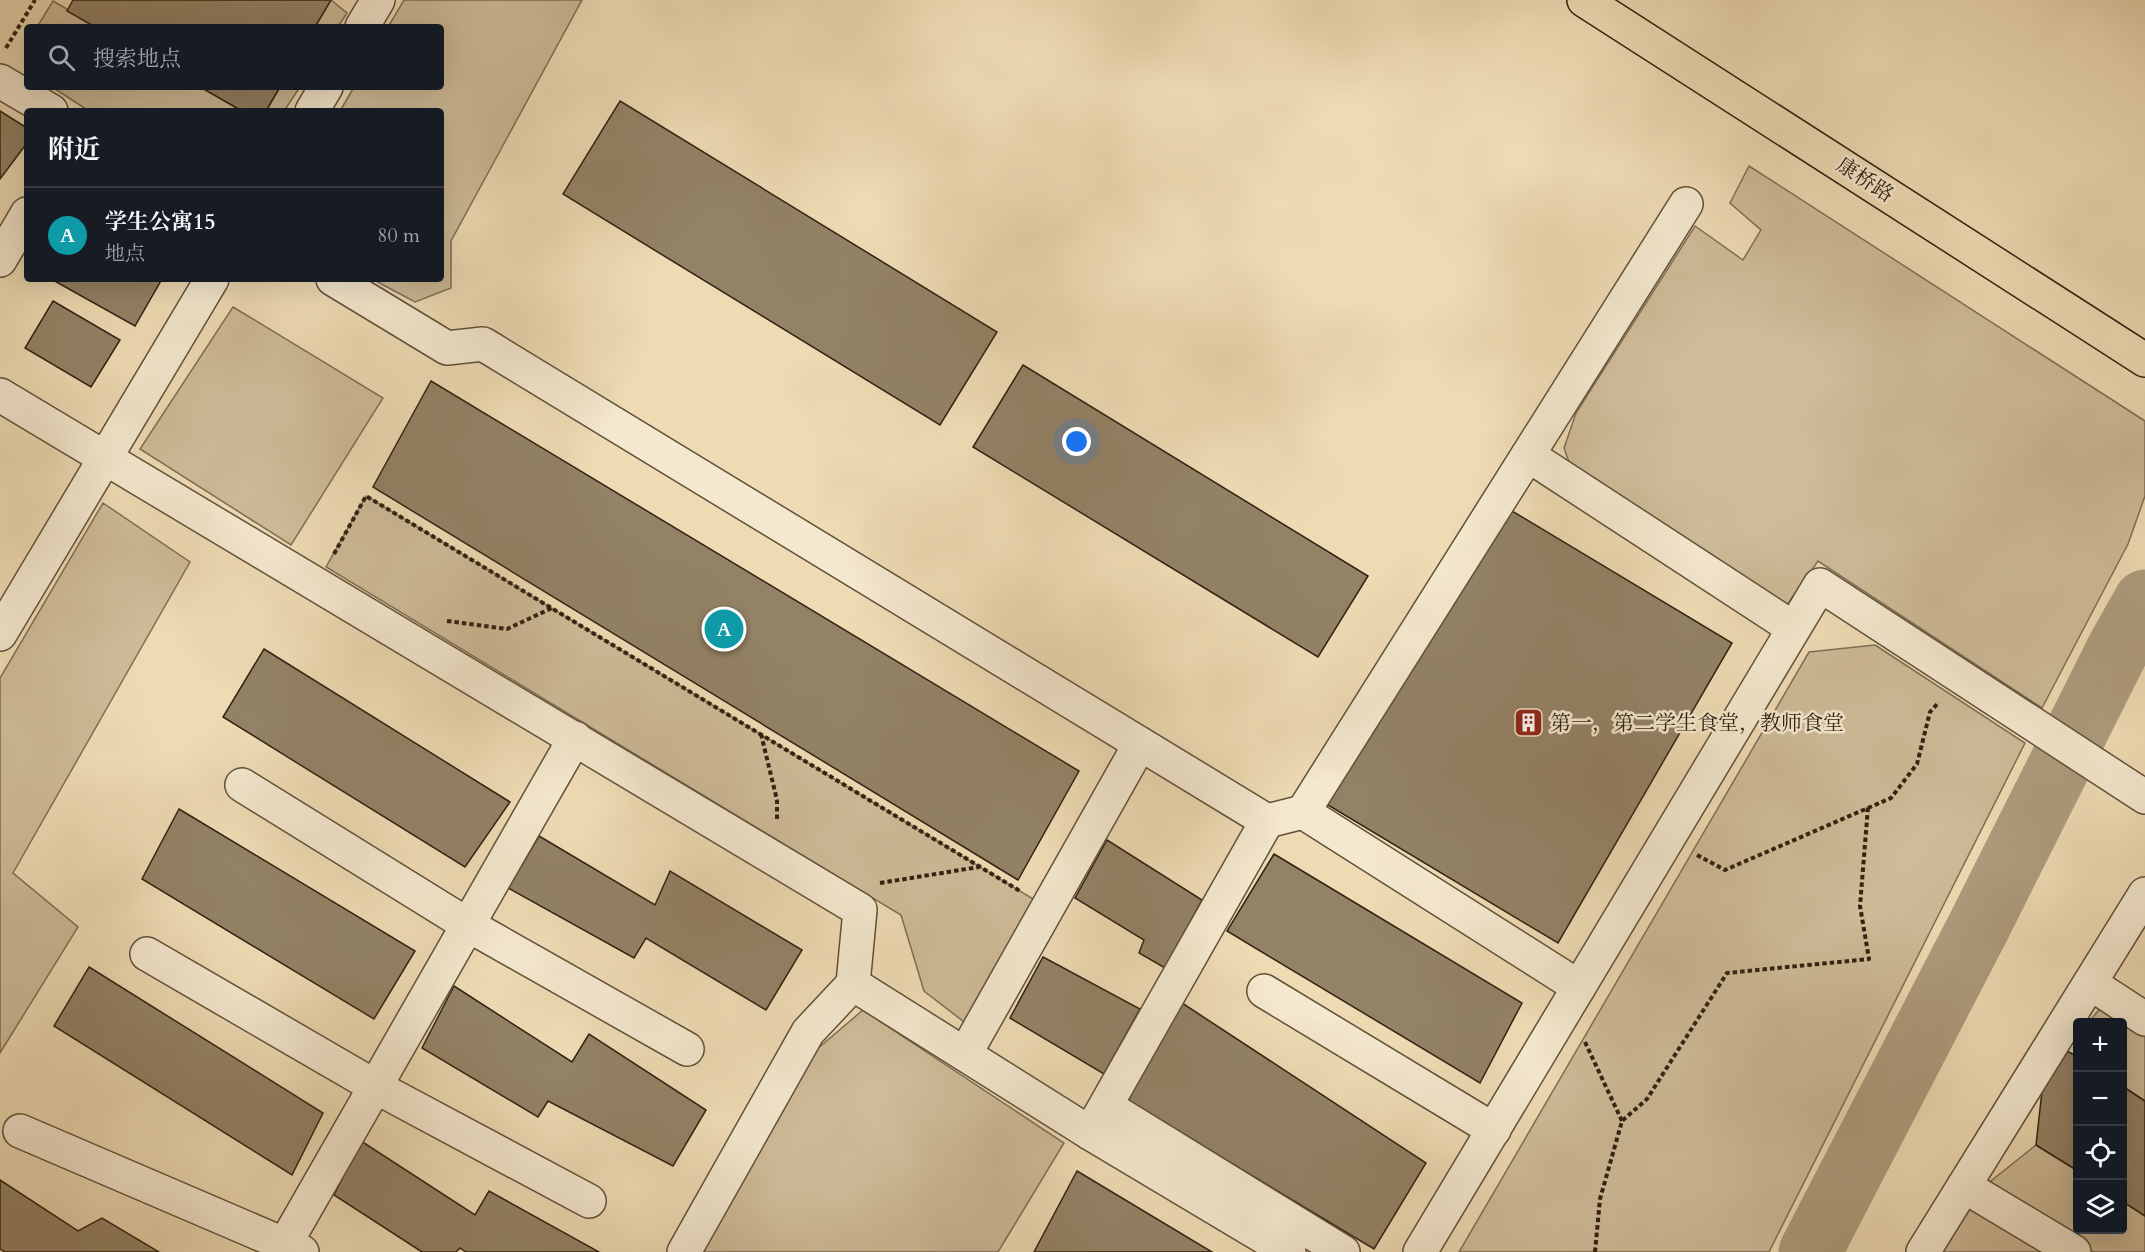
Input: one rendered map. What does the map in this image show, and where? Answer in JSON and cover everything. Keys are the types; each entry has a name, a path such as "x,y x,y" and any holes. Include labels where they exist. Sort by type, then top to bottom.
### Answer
{"main road":[{"name":"康桥路","path":"1596,4 2145,360"}],"lane":[{"path":"364,24 378,0"},
{"path":"0,81 46,108"},
{"path":"314,108 324,90"},
{"path":"338,282 447,348 483,344 1267,821 1303,812 1686,204"},
{"path":"0,260 24,219"},
{"path":"0,634 210,282"},
{"path":"0,395 106,456 860,910 853,984 808,1032 684,1252"},
{"path":"1528,455 1793,628"},
{"path":"1420,1252 1820,585 2139,793"},
{"path":"20,1131 294,1248 376,1087 575,738"},
{"path":"965,1054 1140,744"},
{"path":"242,785 468,925 687,1049"},
{"path":"1303,812 1579,987"},
{"path":"1098,1120 1267,821"},
{"path":"1923,1252 2145,894"},
{"path":"147,954 376,1087 589,1200"},
{"path":"2090,983 2145,1018"},
{"path":"853,984 965,1054 1098,1120 1343,1252"},
{"path":"1264,992 1494,1130"},
{"path":"1098,1120 1289,1252"},
{"path":"1964,1186 2074,1252"}],"path":[{"path":"0,58 35,0"},
{"path":"317,583 366,496 1047,908"},
{"path":"429,650 447,621 507,629 552,608"},
{"path":"1667,840 1725,870 1891,798 1917,764 1930,712 1961,676"},
{"path":"760,733 777,800 777,832 767,854"},
{"path":"1595,1252 1600,1199 1622,1121 1647,1099 1726,973 1869,958 1860,906 1869,807"},
{"path":"843,899 880,884 980,867"},
{"path":"1560,1019 1589,1046 1622,1121"}],"shaded area":[{"path":"331,0 347,13 340,24 317,24"},
{"path":"404,0 582,0 451,241 451,288 415,302 378,282 444,282 444,108 342,108 352,90 444,90 444,24 390,24"},
{"path":"53,1 93,24 39,24"},
{"path":"57,90 206,90 237,108 84,108"},
{"path":"278,90 298,90 286,108 268,108"},
{"path":"1749,166 2145,421 2145,496 2128,544 2042,708 1818,561 1784,609 1572,471 1564,448 1576,413 1695,226 1743,260 1761,230 1730,203"},
{"path":"233,307 383,398 291,545 140,449"},
{"path":"366,496 1048,908 977,1032 924,991 901,915 326,567"},
{"path":"103,503 190,562 13,873 78,927 0,1053 0,678"},
{"path":"1875,645 2025,743 1769,1252 1459,1252 1809,652"},
{"path":"2102,1006 2121,1018 2092,1018"},
{"path":"863,1010 1064,1143 998,1252 699,1252 816,1050"},
{"path":"2127,1022 2145,1033 2145,1101 2127,1089"},
{"path":"2036,1145 2073,1168 2073,1234 2127,1234 2127,1204 2145,1216 2145,1252 2093,1252 1986,1185"},
{"path":"1968,1197 2060,1252 1941,1252"}],"building":[{"path":"73,0 331,0 317,24 90,24 67,11"},
{"path":"205,90 278,90 268,108 237,108"},
{"path":"620,101 997,332 940,425 563,194"},
{"path":"0,111 24,126 24,147 0,179"},
{"path":"56,282 160,282 135,326"},
{"path":"53,301 120,340 91,387 25,348"},
{"path":"1023,365 1368,576 1318,657 973,447"},
{"path":"431,381 1079,771 1018,880 373,487"},
{"name":"第一，第二学生食堂，教师食堂","path":"1502,505 1732,643 1558,943 1323,802"},
{"path":"264,649 510,802 465,867 223,717"},
{"path":"179,809 415,951 374,1019 142,879"},
{"path":"539,836 655,905 670,871 802,950 766,1010 646,938 634,958 508,888"},
{"path":"1107,840 1202,900 1165,968 1139,953 1144,940 1075,898"},
{"path":"1274,854 1522,1003 1480,1083 1227,931"},
{"path":"1043,957 1140,1009 1104,1074 1010,1018"},
{"path":"89,967 323,1113 292,1175 54,1026"},
{"path":"454,986 572,1062 589,1034 706,1110 673,1166 548,1101 538,1117 422,1048"},
{"path":"1179,1001 1426,1163 1374,1249 1126,1100"},
{"path":"2067,1051 2073,1054 2073,1168 2036,1145 2042,1091"},
{"path":"2127,1089 2145,1101 2145,1216 2127,1204"},
{"path":"361,1141 475,1215 489,1191 599,1252 466,1252 460,1248 456,1252 422,1252 334,1195"},
{"path":"1077,1171 1212,1252 1034,1252"},
{"path":"0,1180 78,1231 102,1218 159,1252 5,1252 0,1249"}],"waterway":[{"path":"1810,1252 1979,926 2119,647 2145,601"}],"place":[{"name":"学生公寓15","path":"724,629"},
{"name":"第一，第二学生食堂，教师食堂","path":"1529,723"}]}
